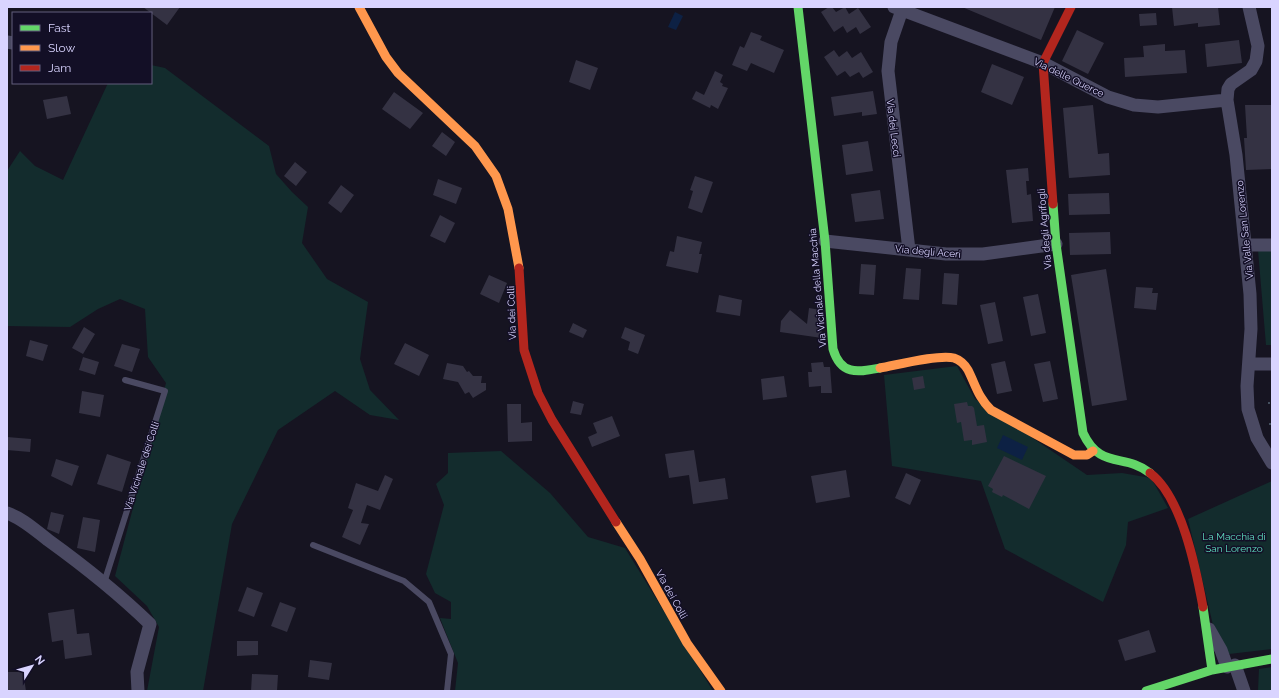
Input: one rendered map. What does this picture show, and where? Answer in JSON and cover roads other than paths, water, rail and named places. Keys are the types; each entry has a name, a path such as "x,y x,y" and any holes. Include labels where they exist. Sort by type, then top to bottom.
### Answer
{"street":[{"name":"Via dei Colli","path":"359,7 386,57 398,73 475,146 496,176 508,209 518,264 524,350 538,393 552,420 640,559 687,643 721,691"},
{"name":"Via Vicinale della Macchia","path":"798,7 825,241 833,349 835,357 842,366 852,371 860,372 935,358 953,358 967,369 982,400 991,410 1074,455 1087,455 1093,451"},
{"path":"1044,63 1072,7"},
{"name":"Via Valle San Lorenzo","path":"1249,7 1258,46 1256,61 1251,70 1231,84 1228,89 1227,100 1236,155 1251,312 1246,397 1248,413 1257,438 1272,462"},
{"name":"Via delle Querce","path":"900,8 1044,63 1108,97 1134,106 1158,107 1227,100"},
{"name":"Via dei Lecci","path":"900,8 891,42 888,71 909,250"},
{"name":"Via degli Agrifogli","path":"1044,63 1056,244 1083,433 1093,451"},
{"name":"Via degli Aceri","path":"825,241 946,254 983,254 1056,244"},
{"path":"1245,245 1272,245"},
{"path":"1249,364 1272,364"},
{"path":"1093,451 1111,460 1128,462 1141,467 1154,475 1164,487 1188,540 1196,568 1206,624 1212,670"},
{"path":"7,513 16,516 104,582 150,624 137,672 138,691"},
{"path":"1206,624 1244,691"},
{"path":"1148,691 1212,670 1272,658"}],"lane":[{"name":"Via Vicinale dei Colli","path":"104,582 166,391 125,380"},
{"path":"313,545 404,581 429,602 451,654 446,691"}],"water":[{"path":"675,12 683,16 676,30 668,27"},
{"path":"1003,435 1028,447 1022,460 997,448"}],"park label":[{"name":"La Macchia di San Lorenzo","path":"1234,542"}]}
